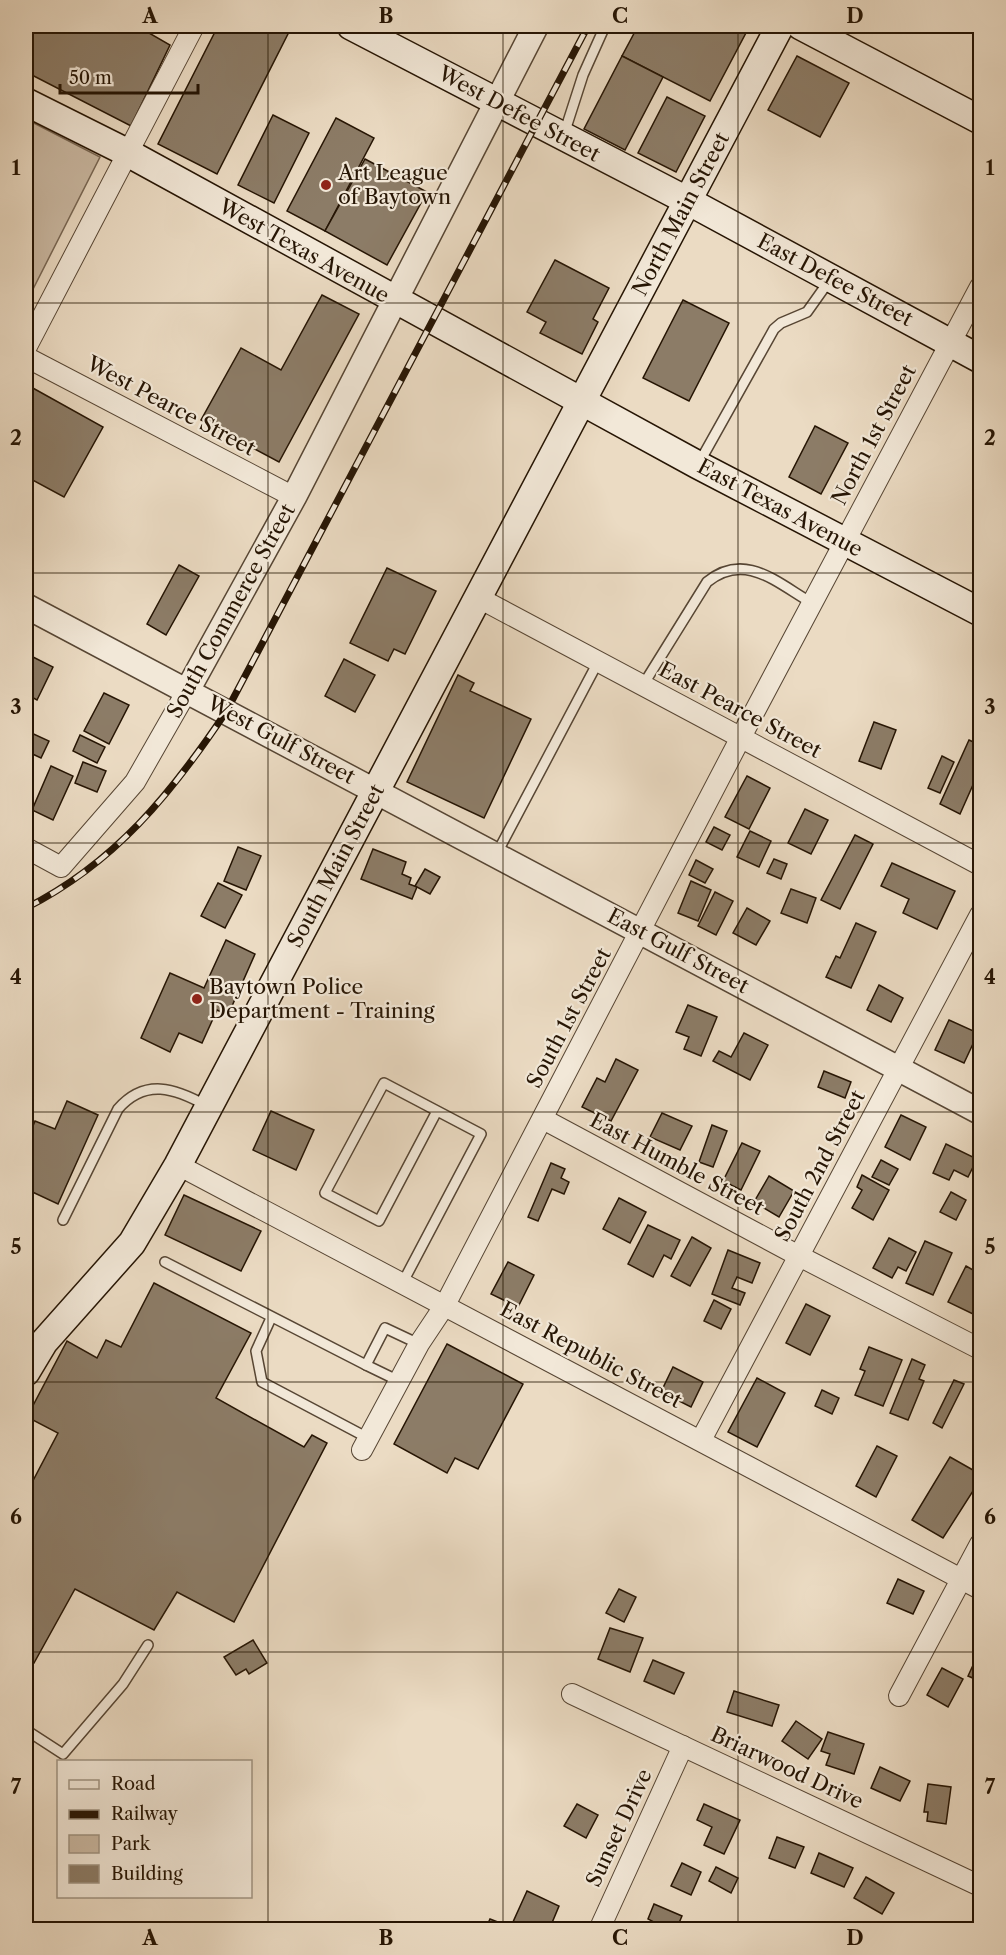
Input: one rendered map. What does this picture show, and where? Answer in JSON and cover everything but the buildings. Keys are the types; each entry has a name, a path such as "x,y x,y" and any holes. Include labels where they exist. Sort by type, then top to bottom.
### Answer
{"main road":[{"name":"West Defee Street","path":"351,26 688,201"},
{"name":"North Main Street","path":"581,402 780,26"},
{"path":"801,26 981,120"},
{"name":"West Texas Avenue","path":"26,102 128,153 581,402"},
{"name":"East Defee Street","path":"688,201 981,359"},
{"name":"East Texas Avenue","path":"581,402 981,612"},
{"name":"South Main Street","path":"26,1372 44,1342 132,1243 178,1165 581,402"}],"street":[{"path":"26,348 194,26"},
{"name":"South Commerce Street","path":"26,848 61,867 135,782 294,497 495,101 536,26"},
{"name":"North 1st Street","path":"845,542 981,287"},
{"name":"West Pearce Street","path":"26,357 294,497"},
{"name":"South 1st Street","path":"365,1444 419,1344 445,1305 845,542"},
{"name":"East Pearce Street","path":"477,597 981,865"},
{"name":"West Gulf Street","path":"26,606 376,790"},
{"name":"East Gulf Street","path":"376,790 981,1112"},
{"name":"South 2nd Street","path":"701,1440 981,915"},
{"name":"East Humble Street","path":"543,1119 799,1256 981,1349"},
{"name":"East Republic Street","path":"178,1165 981,1589"},
{"path":"899,1696 981,1544"},
{"name":"Briarwood Drive","path":"572,1694 981,1887"},
{"name":"Sunset Drive","path":"599,1929 683,1746"}],"lane":[{"path":"563,137 583,75 605,26"},
{"path":"698,465 774,329 781,323 807,312 831,278"},
{"path":"643,686 707,582 717,573 730,568 744,567 758,572 812,603"},
{"path":"497,854 598,662"},
{"path":"403,1282 481,1134 384,1083 326,1193 379,1221 437,1111"},
{"path":"63,1220 118,1109 127,1098 136,1092 156,1089 183,1093 209,1107"},
{"path":"165,1262 399,1381"},
{"path":"272,1318 256,1351 262,1382 365,1444"},
{"path":"366,1365 385,1328 419,1344"},
{"path":"26,1730 63,1754 94,1720 148,1645"}],"green space":[{"path":"26,119 100,157 26,303"}],"railway":[{"path":"26,908 87,870 139,824 184,771 226,712 588,26"}],"place":[{"name":"Art League of Baytown","path":"326,185"},
{"name":"Baytown Police Department - Training","path":"197,999"}]}
